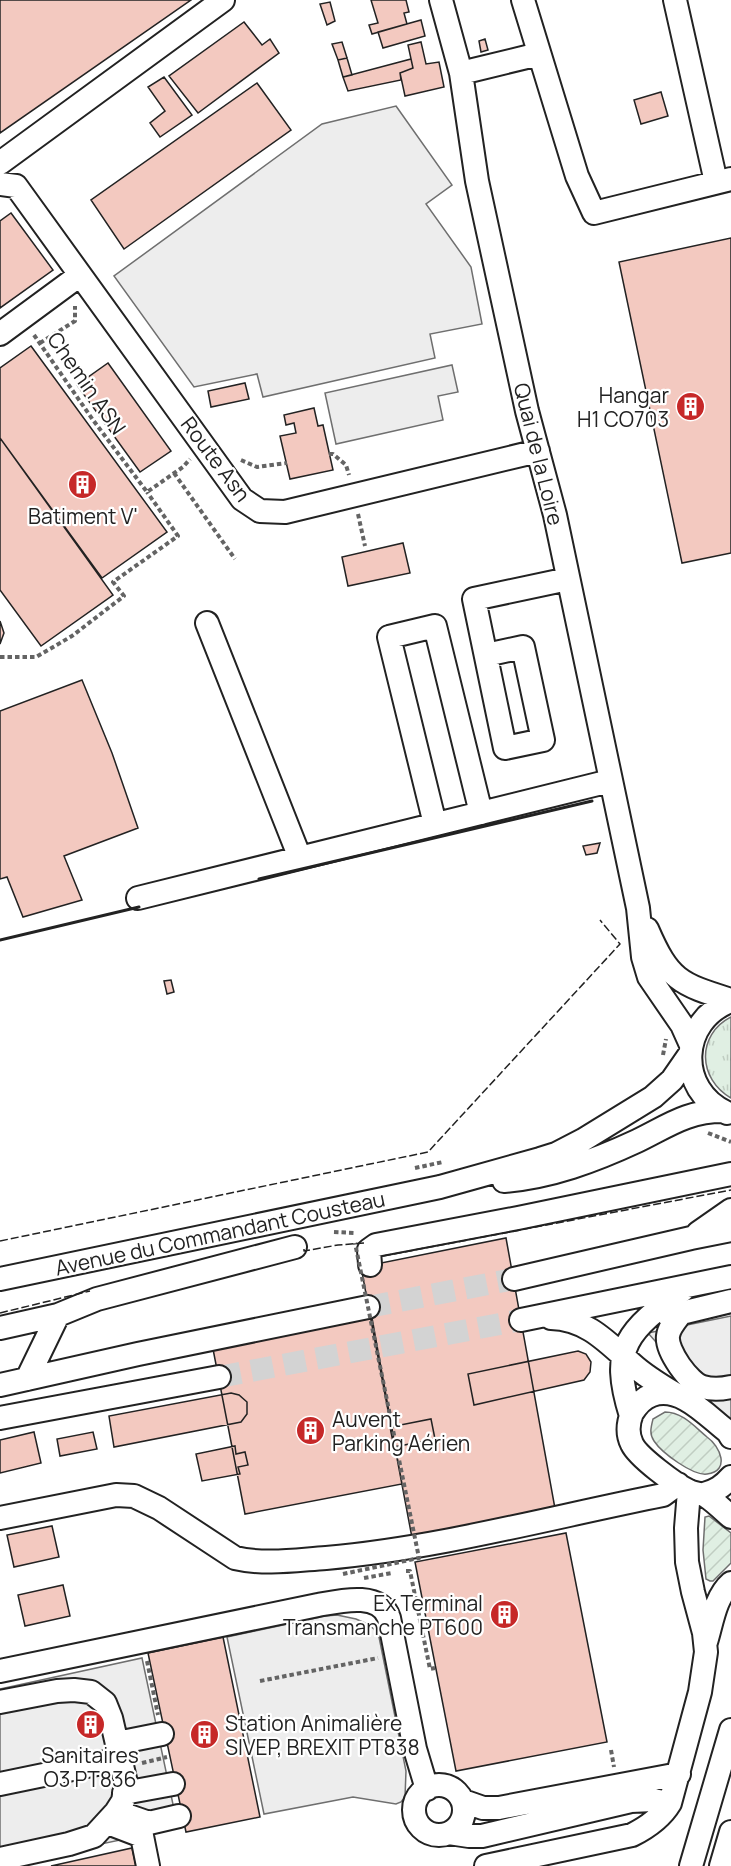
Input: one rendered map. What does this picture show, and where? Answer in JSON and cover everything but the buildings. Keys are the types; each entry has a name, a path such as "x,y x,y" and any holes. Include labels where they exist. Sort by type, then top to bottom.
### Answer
{"street":[{"path":"0,164 223,0"},
{"name":"Quai de la Loire","path":"441,0 461,73 476,174 527,411 555,515 638,909 643,957 649,977 678,1019 691,1049 691,1069 698,1087 708,1100 727,1112"},
{"path":"523,0 578,176 594,213 723,180 675,0"},
{"path":"461,73 539,54"},
{"name":"Route Asn","path":"0,164 8,185 80,275 242,499 260,511 285,512 538,452"},
{"path":"0,334 80,275"},
{"path":"486,655 474,598 568,579"},
{"path":"207,623 300,858"},
{"path":"435,824 389,637 435,626 481,813"},
{"path":"138,898 610,781"},
{"name":"Quai de la Loire","path":"638,909 657,954 671,973 691,986 731,1000"},
{"name":"Avenue du Commandant Cousteau","path":"0,1280 440,1187 556,1154 583,1140 658,1093 672,1080 691,1049 696,1030 703,1020 715,1009 731,1000"},
{"name":"Avenue du Commandant Cousteau","path":"440,1187 515,1180 561,1171 611,1152 686,1116 704,1112 727,1112"},
{"path":"370,1265 369,1250 370,1247 376,1245 731,1174"},
{"path":"691,1238 731,1210"},
{"path":"514,1279 731,1230"},
{"path":"0,1328 58,1315 97,1299 295,1247"},
{"path":"731,1277 526,1319 565,1318 586,1325 647,1376 683,1397 728,1431 731,1437"},
{"path":"631,1416 622,1374 623,1356 630,1336 653,1312 689,1286"},
{"path":"639,1326 682,1312 731,1301"},
{"path":"0,1385 368,1307"},
{"path":"682,1312 668,1334 668,1348 674,1358 690,1378 701,1387 720,1389 731,1387"},
{"path":"27,1379 58,1315"},
{"path":"0,1418 219,1377"},
{"path":"675,1394 664,1393 648,1397 635,1408 628,1425 632,1445 640,1455 731,1517"},
{"path":"0,1518 116,1495 134,1496 159,1508 235,1558 248,1561 289,1561 405,1549 690,1490 714,1492 731,1477"},
{"path":"690,1490 686,1536 688,1569 706,1644"},
{"path":"486,1866 632,1835 651,1825 666,1810 679,1774 700,1692 706,1644 716,1609 725,1588 731,1583"},
{"path":"0,1671 318,1605 353,1601 371,1602 384,1608 389,1618 417,1756 427,1789"},
{"path":"0,1702 57,1690 91,1692 105,1703 111,1718 126,1783 116,1809 94,1836 69,1844 0,1858"},
{"path":"691,1866 731,1730"},
{"path":"0,1784 119,1751 162,1734"},
{"path":"463,1801 483,1808 499,1808 679,1774"},
{"path":"116,1809 173,1784"},
{"path":"449,1833 461,1822 464,1812 463,1801 457,1792 447,1786 437,1785 427,1789 419,1796 414,1806 417,1822 424,1830 434,1834 483,1836 525,1827 560,1816 631,1802 653,1800 670,1803"},
{"path":"116,1809 149,1823 179,1816"},
{"path":"116,1809 142,1836 148,1866"},
{"path":"721,1866 731,1832"}],"path":[{"name":"Chemin ASN","path":"0,657 36,657 72,636 124,596 113,582 178,536 93,420 23,317"},
{"path":"147,492 189,459 200,440"},
{"path":"174,473 235,559"},
{"path":"704,1131 731,1142"},
{"path":"415,1168 449,1160"},
{"path":"344,1582 343,1574 420,1558 355,1243"},
{"path":"356,1580 410,1571 430,1670 435,1668"},
{"path":"260,1681 426,1648"}],"green space":[{"path":"731,1017 731,1098 712,1080 707,1069 706,1057 707,1046 712,1035"},
{"path":"665,1412 682,1417 712,1441 721,1458 719,1468 714,1472 701,1474 678,1463 658,1446 651,1436 653,1419"},
{"path":"709,1516 731,1533 731,1563 713,1581 706,1579 703,1550 705,1517"}],"shaded area":[{"path":"396,106 452,185 426,204 471,267 482,324 430,334 435,358 263,397 257,374 194,387 114,276 322,124"},
{"path":"452,365 458,392 438,396 443,420 336,444 325,393"},
{"path":"731,1316 731,1427 648,1333"},
{"path":"337,1615 365,1623 374,1629 379,1637 406,1771 405,1797 396,1804 353,1797 264,1814 227,1637"},
{"path":"142,1658 178,1828 0,1865 0,1689"}],"tunnel":[{"path":"368,1307 514,1279"},
{"path":"219,1377 521,1320"}],"fence":[{"path":"0,1241 428,1152 620,944 600,920"},
{"path":"383,1256 731,1190"},
{"path":"304,1249 304,1251 364,1243"},
{"path":"0,1313 90,1291"}],"wall":[{"path":"259,879 592,801"},
{"path":"0,940 139,907"}],"place":[{"name":"Hangar H1 CO703","path":"690,407"},
{"name":"Batiment V'","path":"83,485"},
{"name":"Auvent Parking Aérien","path":"311,1431"},
{"name":"Ex Terminal Transmanche PT600","path":"504,1615"},
{"name":"Sanitaires O3 PT836","path":"90,1724"},
{"name":"Station Animalière SIVEP, BREXIT PT838","path":"204,1735"}]}
